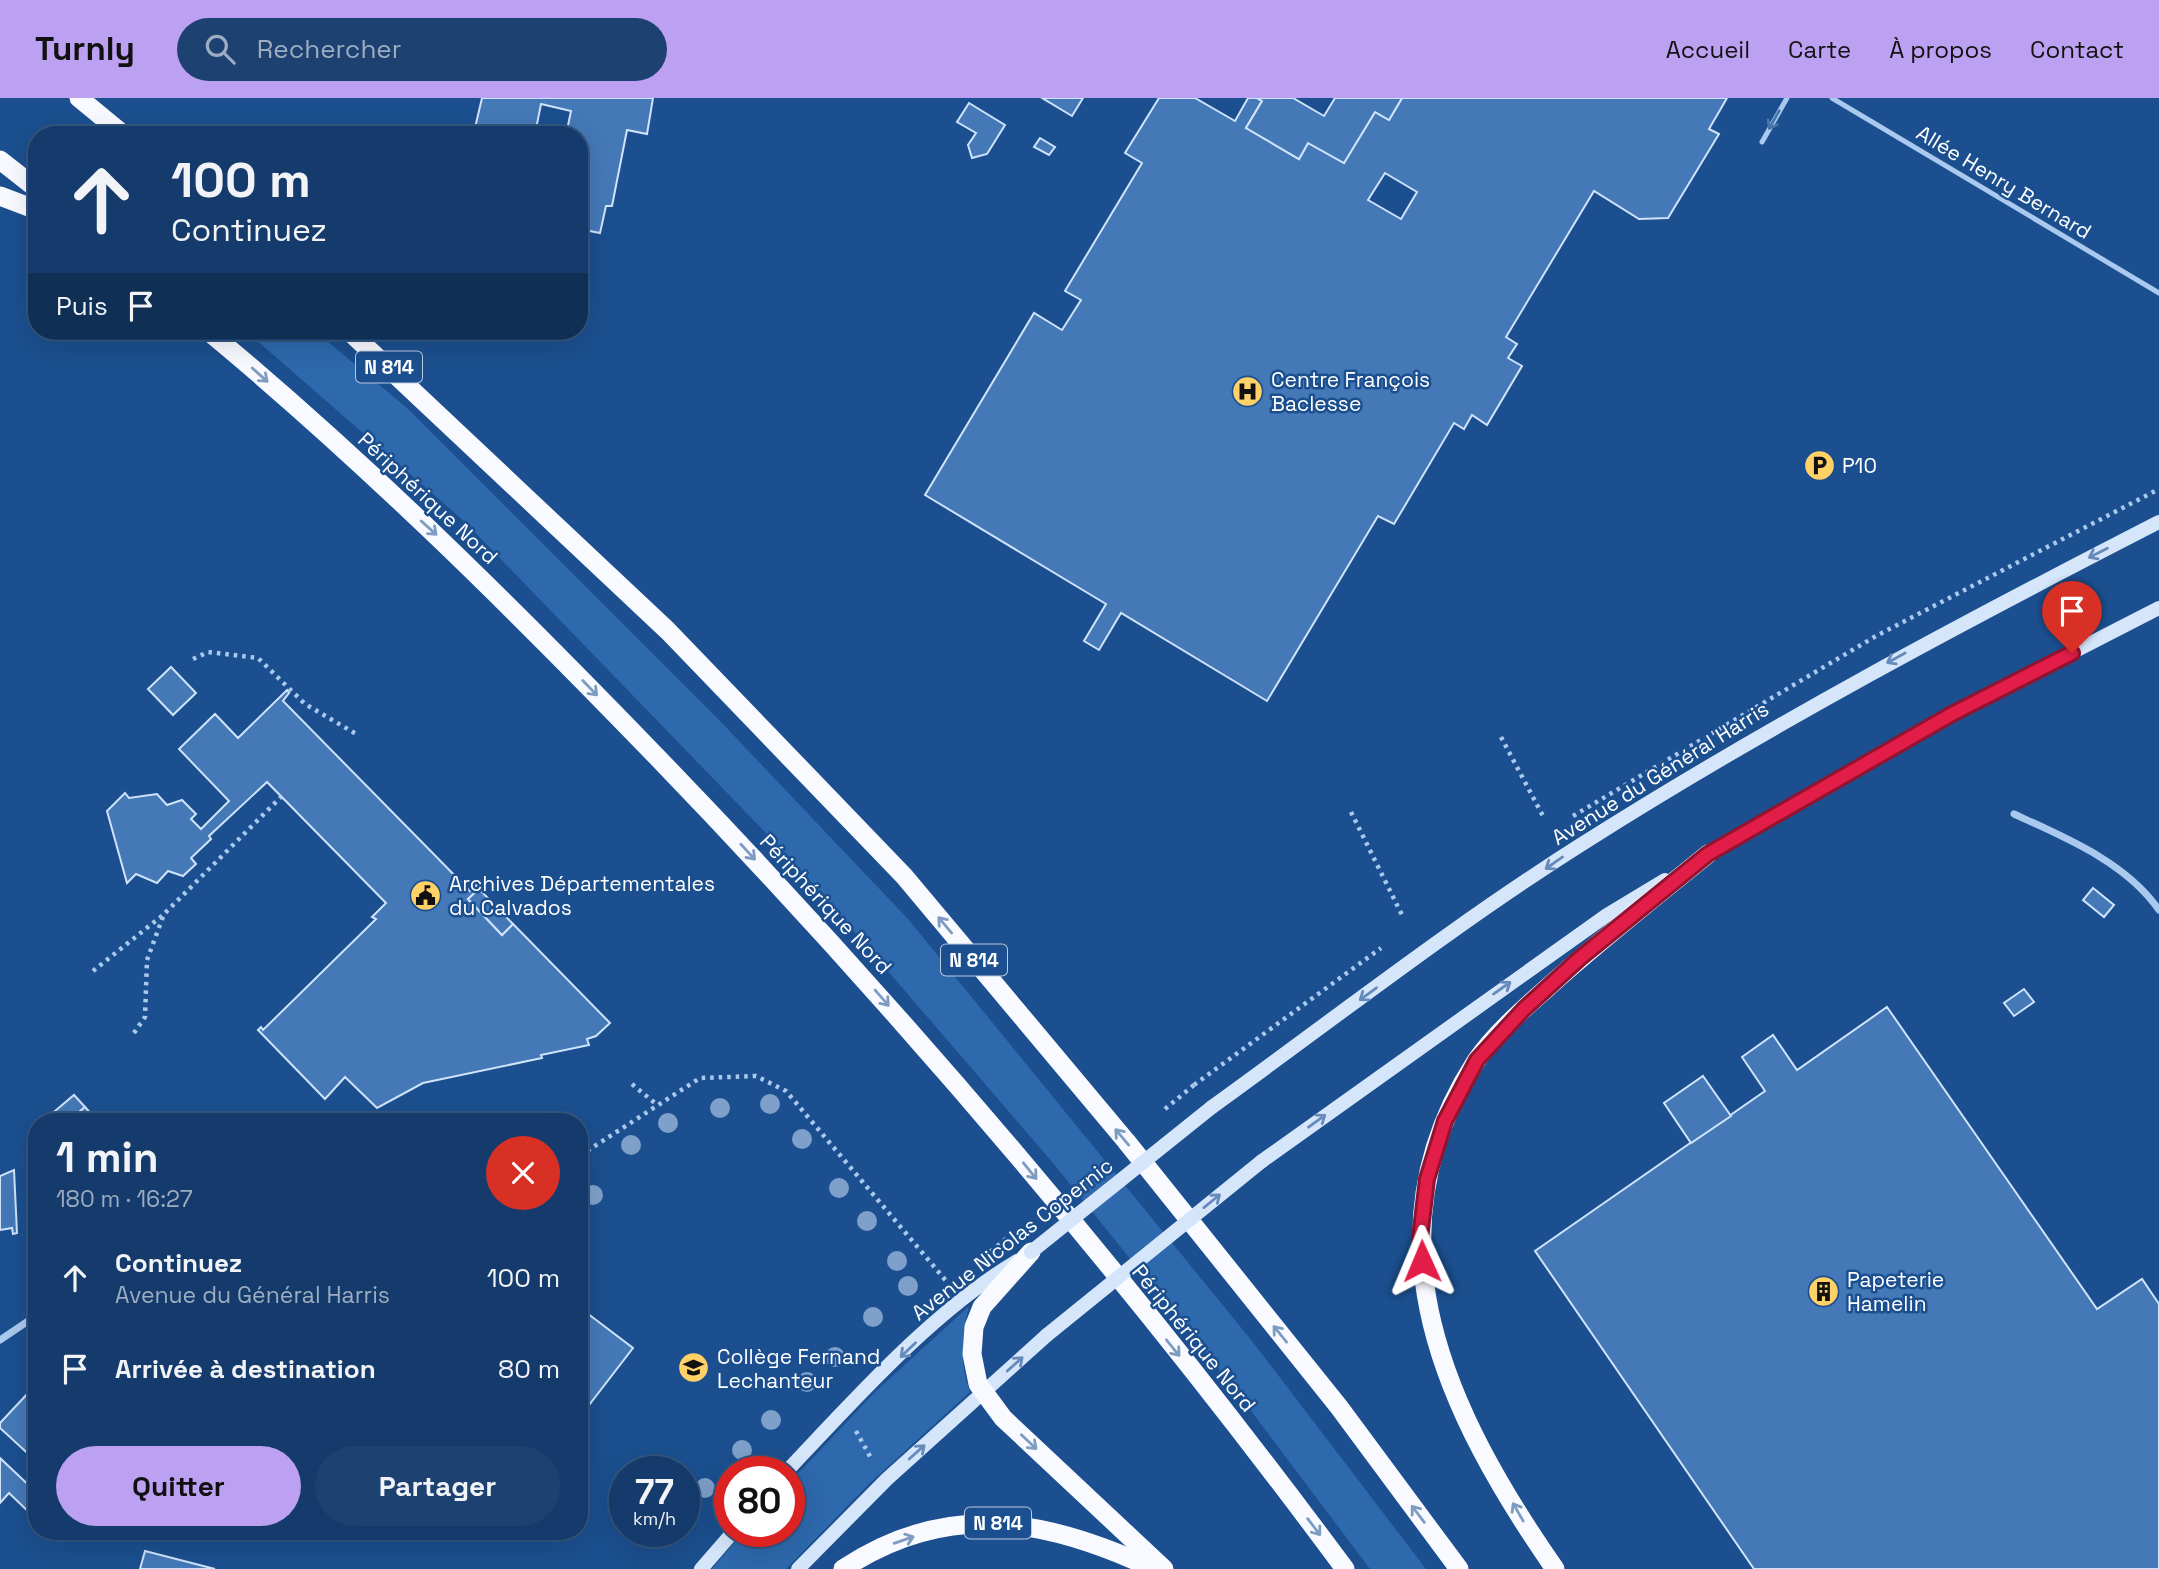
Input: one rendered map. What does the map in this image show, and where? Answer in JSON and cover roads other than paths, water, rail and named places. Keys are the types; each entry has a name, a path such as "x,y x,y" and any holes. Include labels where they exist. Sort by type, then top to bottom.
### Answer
{"highway":[{"path":"79,98 113,126"},
{"path":"0,160 28,183"},
{"path":"0,196 28,207"},
{"name":"Périphérique Nord","path":"218,340 443,540 581,679 837,947 993,1125 1275,1474 1345,1569"},
{"name":"N 814","path":"359,340 668,631 904,876 1160,1184 1339,1408 1459,1569"},
{"path":"1555,1569 1529,1532 1463,1419 1426,1307 1420,1238 1427,1179 1445,1121 1477,1060 1524,1009 1580,958 1708,854"},
{"path":"1031,1252 1000,1278 982,1307 974,1327 972,1354 982,1393 1003,1418 1164,1569"},
{"name":"N 814","path":"843,1569 903,1539 951,1525 1000,1523 1061,1532 1103,1545 1154,1569"}],"main road":[{"name":"Avenue du Général Harris","path":"1212,1107 1579,846 1737,748 1921,644 2159,522"},
{"path":"798,1569 887,1479 982,1393 1047,1335 1163,1240 1262,1161 1596,922 1708,854 1952,714 2159,608"},
{"name":"Avenue Nicolas Copernic","path":"1031,1252 1212,1107"},
{"name":"Avenue Nicolas Copernic","path":"801,1456 840,1414 928,1330 1000,1278"},
{"path":"701,1569 720,1547"}],"street":[{"path":"2014,814 2057,833 2106,861 2133,881 2159,909"},
{"path":"0,1340 28,1321"}],"lane":[{"path":"1762,142 1787,98"},
{"name":"Allée Henry Bernard","path":"1832,98 2159,293"}],"place":[{"name":"Centre François Baclesse","path":"1248,391"},
{"name":"P10","path":"1819,465"},
{"name":"Archives Départementales du Calvados","path":"426,895"},
{"name":"Papeterie Hamelin","path":"1824,1291"},
{"name":"Collège Fernand Lechanteur","path":"694,1368"}]}
